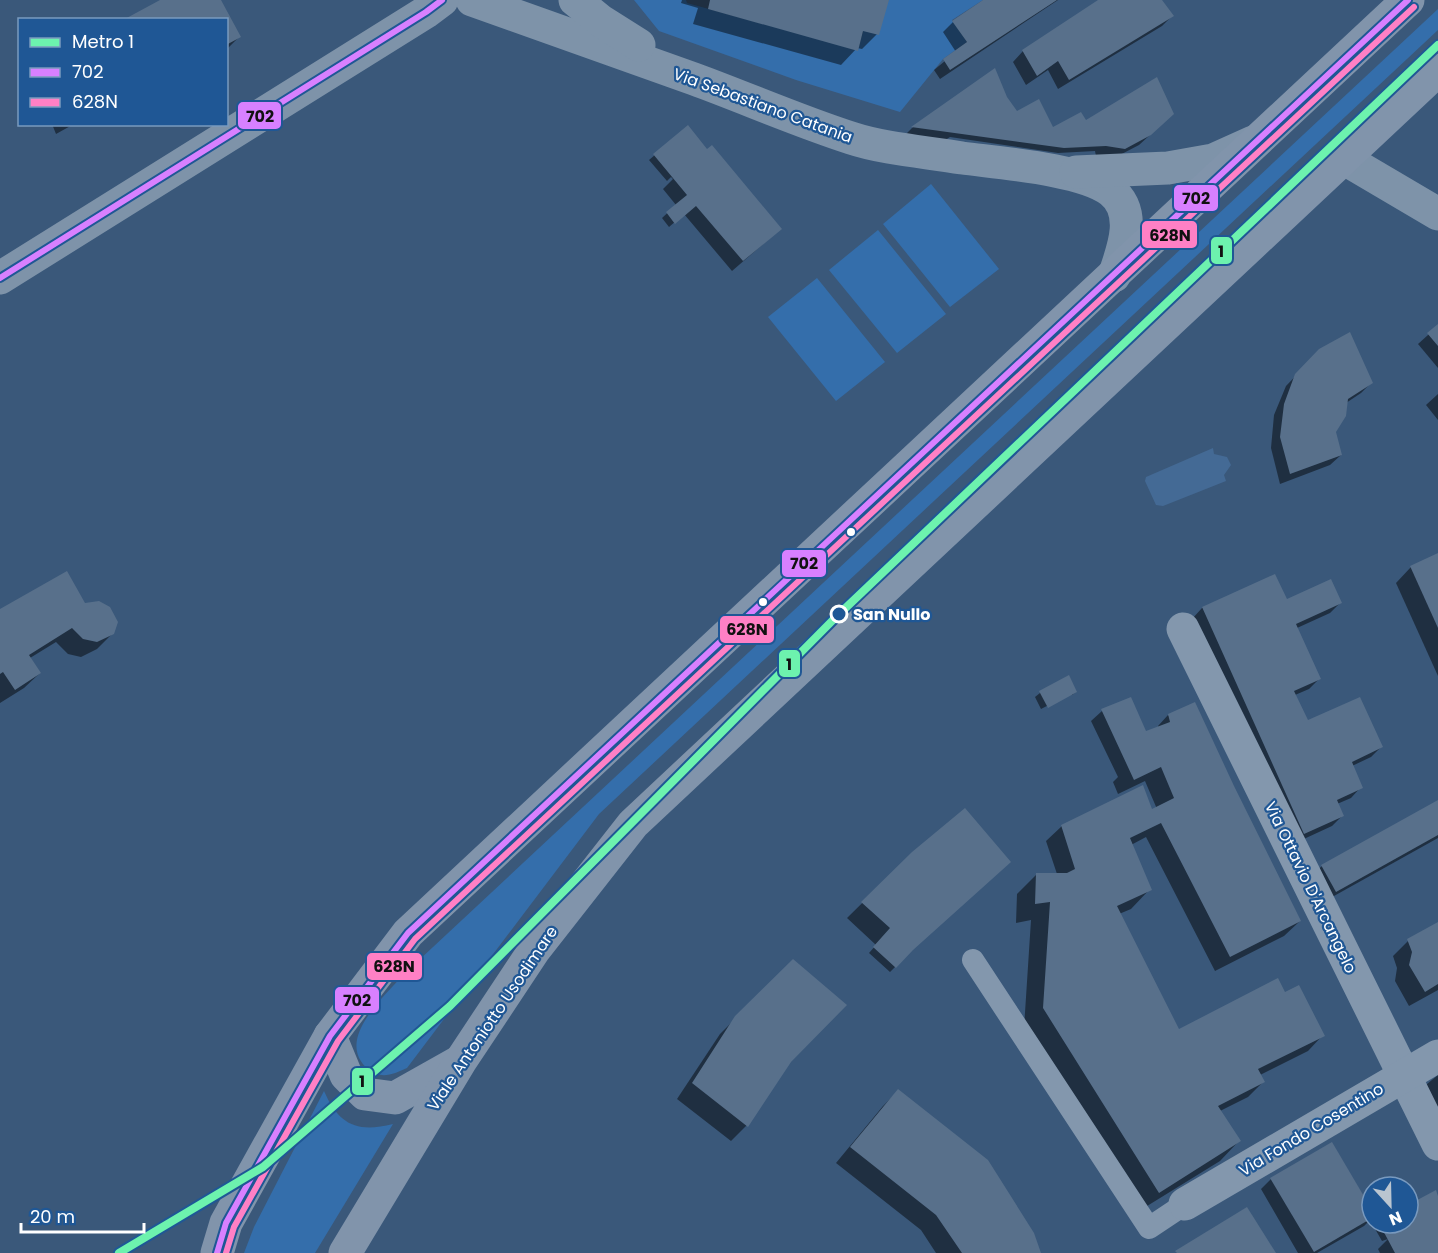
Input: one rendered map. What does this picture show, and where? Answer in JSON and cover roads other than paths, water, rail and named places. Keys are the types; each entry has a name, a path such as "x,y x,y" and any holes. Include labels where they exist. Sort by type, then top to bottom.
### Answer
{"main road":[{"path":"0,278 416,19 442,0"},
{"name":"Via Sebastiano Catania","path":"472,0 694,79 853,139 915,151 1064,173"},
{"path":"575,0 603,10 694,79"},
{"path":"217,1253 226,1223 330,1036 408,933 1406,1"},
{"name":"Viale Antoniotto Usodimare","path":"345,1253 460,1062 535,949 633,824 1438,70"},
{"path":"1064,173 1168,168 1213,159 1255,141"},
{"path":"1343,158 1438,214"},
{"path":"1064,173 1101,185 1113,193 1119,202 1124,214 1125,246 1114,276"},
{"path":"330,1036 346,1075 365,1094 395,1098 460,1062"}],"street":[{"name":"Via Ottavio D'Arcangelo","path":"1183,629 1438,1144"},
{"name":"Via Fondo Cosentino","path":"1185,1204 1438,1056"}],"lane":[{"path":"973,960 1149,1228 1185,1204"}],"metro line":[{"name":"1","path":"119,1253 263,1167 450,1006 835,618 1438,45"}],"place":[{"name":"San Nullo","path":"839,614"}]}
